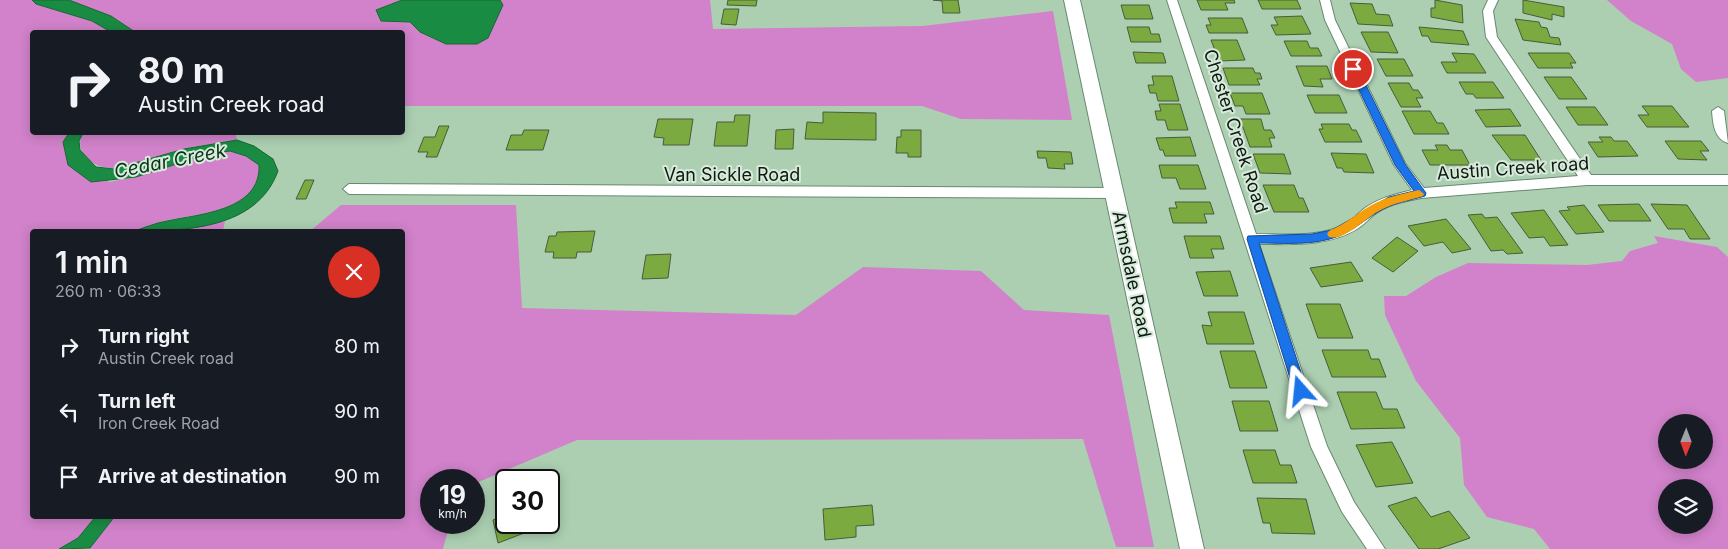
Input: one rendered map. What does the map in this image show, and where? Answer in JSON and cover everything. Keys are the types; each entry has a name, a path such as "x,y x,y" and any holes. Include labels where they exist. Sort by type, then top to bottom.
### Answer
{"street":[{"name":"Armsdale Road","path":"1072,0 1192,549"},
{"name":"Chester Creek Road","path":"1172,0 1319,447 1348,507 1376,549"},
{"path":"1325,0 1330,20 1400,165 1421,193"},
{"path":"1493,0 1488,11 1489,25 1496,44 1587,180"},
{"path":"1718,111 1719,128 1728,139"},
{"name":"Austin Creek road","path":"1252,239 1312,238 1335,233 1352,226 1373,209 1392,200 1421,193 1587,180 1728,180"},
{"name":"Van Sickle Road","path":"349,189 1114,193"}],"shaded area":[{"path":"0,0 32,0 36,4 92,21 108,30 30,30 30,135 68,135 63,142 109,182 136,177 208,154 230,151 246,156 259,165 257,181 250,193 238,202 224,208 164,221 140,229 30,229 30,519 94,519 78,538 59,549 0,549"},
{"path":"69,0 402,0 376,10 381,21 410,22 433,38 449,43 467,44 477,44 503,5 500,0 710,0 713,29 922,26 1053,11 1072,120 961,119 922,106 405,106 405,30 132,30 111,16"},
{"path":"1607,0 1728,0 1728,78 1696,82 1681,69 1672,44 1631,21"},
{"path":"82,135 236,135 237,140 183,149 137,164 112,168 98,165 86,158 80,146"},
{"path":"341,205 516,205 522,308 796,315 863,267 981,271 1024,310 1109,315 1154,547 1116,547 1083,439 577,440 509,469 495,469 495,475 485,479 485,469 420,469 420,534 447,534 443,549 89,549 113,519 405,519 405,229 312,229"},
{"path":"225,221 223,229 177,229"},
{"path":"1654,236 1717,247 1728,257 1728,549 1550,549 1534,529 1487,517 1464,485 1460,438 1416,381 1385,315 1384,296 1406,296 1436,277 1468,263 1587,265 1622,261 1630,251 1658,243"}],"water":[{"path":"32,0 69,0 111,16 132,30 108,30 92,21 36,4"},
{"path":"402,0 500,0 503,5 488,38 477,44 446,44 420,32 410,22 381,21 376,10"},
{"name":"Cedar Creek","path":"68,135 82,135 79,141 80,150 96,167 114,169 184,149 237,140 254,146 273,159 278,171 268,190 254,205 237,215 218,223 197,227 140,229 226,208 239,201 250,192 257,180 259,165 246,156 230,151 208,154 136,177 91,182 68,165 63,142"},
{"path":"94,519 113,519 90,548 59,549 78,538"}],"building":[{"path":"728,0 757,0 756,6 727,5"},
{"path":"933,0 958,0 960,13 943,13 942,1"},
{"path":"1197,0 1234,0 1235,3 1225,3 1228,10 1201,10"},
{"path":"1258,0 1297,0 1301,9 1262,9"},
{"path":"1435,0 1462,5 1463,23 1431,17 1431,8 1435,8"},
{"path":"1523,0 1564,7 1564,17 1552,14 1552,20 1523,13"},
{"path":"1350,3 1372,4 1376,14 1389,15 1393,26 1358,24"},
{"path":"1121,5 1149,5 1153,19 1125,19"},
{"path":"724,9 739,9 736,25 721,24"},
{"path":"1302,16 1311,34 1276,35 1271,25 1278,25 1274,17"},
{"path":"1208,18 1242,18 1248,33 1209,33 1206,25 1211,25"},
{"path":"1515,19 1539,22 1541,27 1547,28 1550,37 1559,38 1561,45 1523,40"},
{"path":"1127,27 1149,27 1151,34 1159,34 1161,42 1131,42"},
{"path":"1419,27 1463,31 1469,45 1431,42 1428,36 1422,36"},
{"path":"1361,32 1388,32 1398,53 1371,52"},
{"path":"1211,40 1237,40 1245,60 1219,61"},
{"path":"1284,41 1307,41 1310,48 1318,48 1322,56 1291,56"},
{"path":"1133,52 1163,53 1166,63 1136,63"},
{"path":"1452,53 1474,54 1486,73 1447,73 1441,62 1457,62"},
{"path":"1528,53 1569,53 1576,63 1570,63 1573,68 1538,68"},
{"path":"1377,59 1404,59 1413,76 1386,76"},
{"path":"1296,66 1327,66 1332,79 1320,79 1323,87 1304,86"},
{"path":"1223,68 1253,68 1255,73 1260,73 1262,79 1257,79 1260,85 1229,85"},
{"path":"1152,76 1172,76 1179,101 1158,101 1156,93 1150,93 1148,85 1154,85"},
{"path":"1544,77 1571,77 1587,99 1559,99"},
{"path":"1459,82 1493,82 1504,98 1476,98 1473,94 1466,94"},
{"path":"1388,83 1409,83 1413,90 1418,90 1423,98 1416,98 1421,107 1401,107"},
{"path":"1230,93 1262,93 1270,114 1246,114 1243,106 1235,106"},
{"path":"1307,95 1339,95 1347,113 1315,113"},
{"path":"1159,104 1180,104 1188,130 1168,130 1165,120 1157,120 1155,111 1161,111"},
{"path":"1642,106 1672,106 1689,127 1647,127 1638,115 1649,115"},
{"path":"1566,107 1595,107 1608,125 1578,125"},
{"path":"1510,109 1521,126 1486,127 1475,110"},
{"path":"1402,111 1430,111 1437,123 1443,123 1449,134 1414,134"},
{"path":"823,112 876,113 876,140 805,139 807,122 823,123"},
{"path":"735,115 750,115 747,146 714,146 717,122 734,122"},
{"path":"658,119 693,119 689,145 663,145 664,138 654,137"},
{"path":"1240,119 1261,119 1264,130 1271,130 1275,138 1269,138 1272,147 1250,147"},
{"path":"1321,124 1349,124 1352,130 1356,130 1362,142 1325,142 1319,129 1323,129"},
{"path":"439,126 449,126 437,157 426,157 428,152 418,152 424,137 435,137"},
{"path":"794,129 793,149 775,149 776,130"},
{"path":"524,130 549,130 543,150 506,150 511,135 522,135"},
{"path":"901,130 921,130 921,157 908,157 908,153 896,153 897,137 901,137"},
{"path":"1492,135 1525,135 1541,160 1511,160"},
{"path":"1190,137 1196,156 1165,156 1163,150 1160,150 1156,138"},
{"path":"1599,137 1611,137 1614,141 1627,141 1638,156 1598,157 1588,142 1603,142"},
{"path":"1665,141 1701,141 1709,151 1700,151 1707,160 1678,159"},
{"path":"1435,145 1447,145 1450,150 1462,150 1470,165 1430,165 1422,150 1438,150"},
{"path":"1037,151 1071,152 1073,164 1064,164 1065,169 1048,168 1046,158 1038,158"},
{"path":"1331,153 1366,154 1374,173 1344,172 1342,168 1337,168"},
{"path":"1253,154 1284,154 1291,174 1260,173"},
{"path":"1159,165 1198,165 1206,189 1180,189 1176,178 1162,178"},
{"path":"305,180 314,180 306,199 296,199"},
{"path":"1263,185 1294,185 1299,198 1303,198 1309,212 1274,212"},
{"path":"1175,202 1210,202 1214,214 1204,214 1207,223 1173,223 1169,208 1177,208"},
{"path":"1639,204 1651,221 1609,221 1598,205"},
{"path":"1651,204 1687,205 1710,239 1690,239 1684,229 1668,229"},
{"path":"1584,205 1604,232 1576,234 1559,211 1570,210 1567,207"},
{"path":"1544,210 1568,245 1550,246 1544,237 1529,238 1511,213"},
{"path":"1482,214 1485,218 1497,217 1523,253 1507,254 1503,250 1491,251 1468,215"},
{"path":"1446,219 1471,249 1452,253 1443,242 1424,246 1408,226"},
{"path":"595,231 591,252 577,252 576,258 553,258 554,252 545,252 549,236 556,236 557,232"},
{"path":"1184,236 1220,236 1224,249 1211,249 1214,258 1190,258"},
{"path":"1397,237 1418,251 1393,272 1372,258"},
{"path":"671,254 668,278 642,279 646,255"},
{"path":"1351,262 1363,281 1321,287 1310,268"},
{"path":"1230,271 1238,296 1204,296 1196,272"},
{"path":"1306,304 1340,304 1353,338 1318,338"},
{"path":"1208,312 1244,312 1254,344 1207,344 1202,325 1212,326"},
{"path":"1322,350 1368,350 1371,359 1379,359 1386,377 1332,377"},
{"path":"1220,351 1255,351 1267,388 1230,388"},
{"path":"1337,392 1376,392 1383,409 1397,409 1405,428 1351,429"},
{"path":"1232,401 1269,401 1278,431 1240,431"},
{"path":"1392,442 1413,483 1376,487 1356,445"},
{"path":"1243,450 1275,450 1280,465 1291,465 1297,483 1253,483"},
{"path":"1416,497 1431,517 1449,511 1470,538 1438,549 1419,549 1388,506"},
{"path":"1257,498 1306,499 1315,534 1272,533 1270,523 1263,523"},
{"path":"872,505 874,525 856,526 856,537 825,540 823,509"},
{"path":"496,534 521,534 498,543"}],"slow traffic":[{"path":"1333,234 1352,226 1373,209 1392,200 1419,194"}],"route":[{"path":"1301,391 1252,239 1312,238 1335,233 1352,226 1373,209 1392,200 1421,193 1400,165 1353,69"}]}
